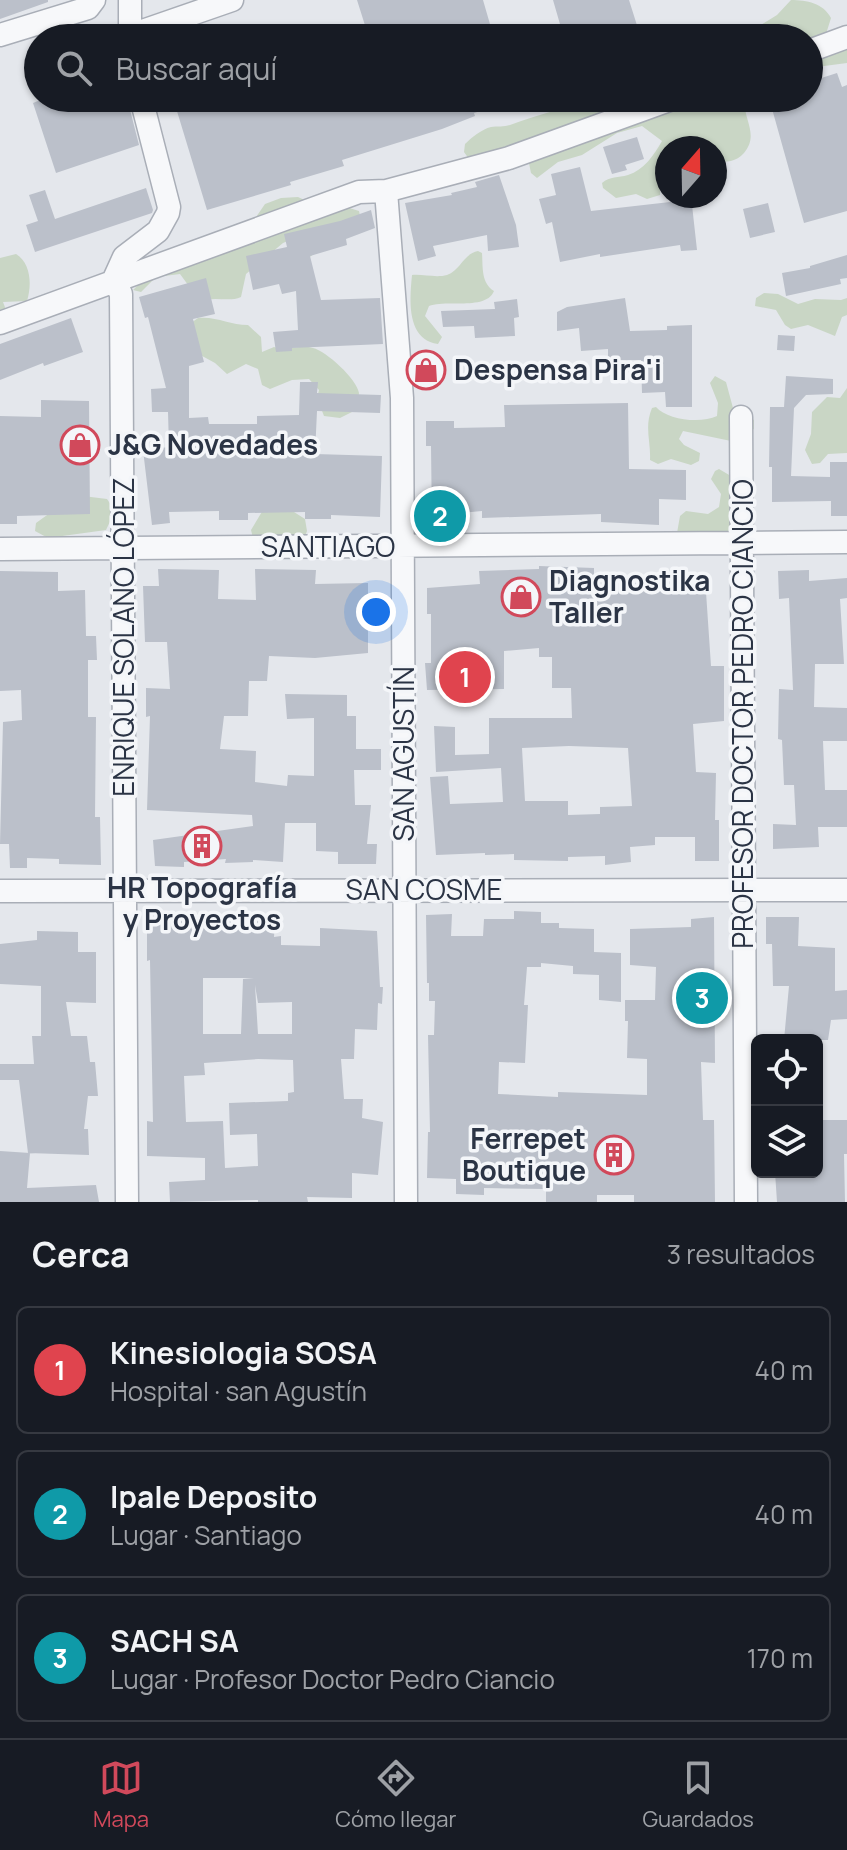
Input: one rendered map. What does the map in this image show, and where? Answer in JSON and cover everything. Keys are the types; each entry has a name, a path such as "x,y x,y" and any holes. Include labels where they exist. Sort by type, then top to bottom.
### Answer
{"street":[{"path":"36,24 88,8 94,0"},
{"path":"130,0 130,24"},
{"path":"164,24 232,0"},
{"path":"0,35 24,28"},
{"path":"823,46 847,37"},
{"path":"114,279 124,257 158,231 168,213 145,112"},
{"path":"0,323 359,192 386,191 509,158 636,112"},
{"name":"SAN AGUSTÍN","path":"386,191 402,398 406,1202"},
{"name":"ENRIQUE SOLANO LÓPEZ","path":"114,279 121,294 127,1202"},
{"name":"PROFESOR DOCTOR PEDRO CIANCIO","path":"741,417 746,1202"},
{"name":"SANTIAGO","path":"0,549 847,542"},
{"name":"SAN COSME","path":"0,891 847,890"}],"green space":[{"path":"791,0 814,3 824,9 831,18 826,34 847,47 847,63 823,66 823,24 763,24 777,15"},
{"path":"550,112 746,112 751,133 749,146 744,153 727,161 727,136 655,136 642,126 617,133 582,155 558,162 537,178 531,173 526,149 469,159 464,152 465,144 477,134 488,128 508,126"},
{"path":"655,153 655,197 647,199 636,194 616,198 603,188 602,183 611,178 634,173"},
{"path":"298,197 322,218 343,206 359,211 361,220 307,259 290,240 283,243 246,274 241,297 206,300 194,293 180,274 156,277 141,292 133,290 138,285 133,270 252,223 265,204 281,198"},
{"path":"478,251 482,253 485,279 494,291 483,301 429,306 425,316 442,337 438,344 427,341 415,326 412,316 412,275 447,275"},
{"path":"16,254 27,269 29,295 27,301 3,302 9,326 0,335 0,258"},
{"path":"764,293 778,294 798,304 815,299 847,298 847,315 842,317 835,336 808,325 791,329 776,310 755,306 756,298"},
{"path":"198,318 248,325 261,337 262,352 274,347 319,350 353,380 359,393 354,411 340,418 324,416 317,398 319,390 309,379 292,380 270,389 262,385 258,369 246,364 227,374 193,351 191,323"},
{"path":"715,376 726,382 733,408 754,420 754,429 731,441 683,431 679,439 700,453 699,461 691,465 671,459 658,464 650,460 648,428 652,408 685,419 702,420 717,416 718,403 710,383"},
{"path":"847,388 847,453 828,454 820,463 812,464 805,450 811,434 812,412 827,397 840,398"},
{"path":"719,469 736,479 740,533 677,533 680,516 686,511 708,514 719,507 721,494 711,479"},
{"path":"75,495 107,499 115,511 106,530 48,538 35,531 36,523"},
{"path":"263,510 294,512 305,519 307,531 301,547 253,538 251,530"}],"building":[{"path":"0,0 48,0 48,2 0,19"},
{"path":"357,0 483,0 490,24 365,24"},
{"path":"553,0 629,0 637,24 560,24"},
{"path":"837,73 842,87 847,85 847,211 804,223 773,112 823,112 823,78"},
{"path":"36,112 131,112 139,145 56,173"},
{"path":"177,112 477,112 475,116 442,129 342,160 344,166 207,210"},
{"path":"637,137 644,159 625,165 627,170 612,174 603,147"},
{"path":"580,167 591,211 655,204 655,208 692,208 697,250 681,251 680,245 560,262 552,222 546,224 539,199 556,195 551,174"},
{"path":"499,175 516,225 519,247 488,251 487,235 433,246 436,256 418,261 405,203 452,195 477,187 475,182"},
{"path":"146,188 152,213 35,252 26,225 38,221 29,195 45,190 55,219"},
{"path":"768,203 775,232 750,238 743,209"},
{"path":"371,210 375,228 346,239 347,245 310,256 321,300 380,298 383,344 292,348 292,351 276,352 273,332 298,330 296,291 282,294 279,284 253,290 246,256 287,247 284,234"},
{"path":"847,255 847,278 840,279 841,284 786,296 782,273 810,268"},
{"path":"206,278 215,314 193,319 204,362 189,366 189,418 208,417 209,424 257,424 257,416 299,415 300,382 318,382 317,393 381,395 380,413 317,411 315,454 382,456 380,517 331,515 331,519 305,519 305,512 248,513 248,520 219,520 219,511 169,512 170,523 152,525 143,450 169,447 168,412 152,412 151,389 166,388 148,317 145,318 139,297"},
{"path":"625,298 630,331 667,330 667,326 692,325 692,407 666,407 665,392 642,393 641,360 608,360 608,349 581,351 579,328 557,331 557,312 567,307"},
{"path":"517,299 519,317 514,318 515,336 475,338 474,326 443,327 441,311 495,309 494,302"},
{"path":"71,318 83,352 0,380 0,344"},
{"path":"778,335 795,336 794,351 777,350"},
{"path":"434,368 435,386 417,386 417,369"},
{"path":"786,376 833,379 833,394 806,395 794,408 791,476 830,477 830,462 847,462 847,516 831,516 831,501 772,502 770,407 784,407"},
{"path":"41,400 89,401 90,514 17,516 17,524 0,524 0,416 41,417"},
{"path":"628,403 629,469 686,470 686,500 659,499 659,525 601,522 601,514 482,518 482,511 450,514 450,524 432,525 431,446 426,446 426,421 454,421 454,428 505,427 504,405"},
{"path":"539,566 594,568 594,582 654,584 654,587 682,588 682,592 706,592 711,666 724,666 724,721 693,724 696,772 716,773 715,820 719,820 719,861 695,861 695,837 655,837 655,845 630,847 631,862 605,865 605,856 568,857 568,861 514,860 514,854 436,855 430,777 448,776 450,804 503,802 501,768 436,772 434,726 455,727 455,755 489,754 489,718 572,718 571,688 552,688 552,657 539,657 539,648 504,651 504,689 427,690 425,663 431,663 431,614 427,614 427,588 480,584 479,571 539,569","holes":["522,748 628,748 632,806 600,807 600,814 568,815 568,801 525,801"]},
{"path":"158,569 219,570 218,599 256,600 255,569 316,570 315,584 368,583 368,653 315,658 269,656 267,681 249,681 248,716 224,716 220,749 256,751 255,782 287,786 288,775 314,776 314,718 287,719 285,694 347,695 347,716 356,716 356,749 381,749 381,770 354,770 355,805 371,805 367,844 377,844 376,864 338,864 338,852 316,851 316,823 285,823 283,862 253,860 225,863 226,859 184,862 184,867 155,866 153,840 253,826 252,815 147,810 150,716 146,717 146,688 170,689 167,642 145,642 143,586 159,586"},
{"path":"809,570 809,581 847,578 847,598 840,599 844,664 815,664 814,707 847,708 847,741 823,741 825,790 847,790 847,827 818,827 819,847 773,849 773,824 796,825 794,785 784,785 782,740 778,739 779,689 793,690 789,598 779,599 778,571"},
{"path":"0,571 58,572 58,591 85,590 86,636 96,636 97,660 88,660 88,717 96,717 95,817 100,817 101,865 59,864 59,859 27,858 27,868 10,868 9,844 0,844 3,722 22,720 21,690 0,691"},
{"path":"514,911 541,912 541,923 559,923 559,928 594,929 594,952 621,953 621,1002 599,1000 599,975 573,974 573,966 541,963 541,967 527,967 525,1063 499,1062 498,1094 558,1097 558,1092 647,1095 647,1059 627,1058 625,1000 655,1000 656,967 630,965 630,929 691,927 691,919 714,917 715,1063 701,1062 703,1120 714,1120 715,1202 634,1202 634,1195 597,1195 597,1202 546,1202 546,1189 484,1188 484,1195 456,1194 456,1179 427,1178 430,1132 428,1035 434,1035 435,1001 429,1001 427,983 426,915 452,914 451,936 483,936 484,919 514,919"},
{"path":"147,914 275,920 274,937 281,936 281,945 320,946 320,928 377,931 380,987 383,987 382,1004 378,1003 377,1030 355,1029 354,1059 341,1059 344,1099 363,1099 362,1118 383,1122 378,1175 352,1173 352,1198 307,1197 308,1202 170,1202 169,1182 205,1180 205,1158 147,1156 147,1121 153,1122 150,960 147,961","holes":["203,978 254,978 243,979 241,1034 203,1034","255,985 258,1003 292,1002 292,1034 258,1034","293,1060 294,1092 288,1093 288,1101 229,1103 230,1135 257,1134 258,1166 225,1168 223,1121 186,1122 184,1076 205,1075 204,1063"]},
{"path":"766,917 799,917 798,946 835,948 835,991 847,990 847,1019 831,1020 828,1040 823,1040 823,1034 785,1034 789,986 773,986 772,944 766,944"},
{"path":"37,931 78,932 78,952 96,952 96,1003 66,1002 71,1036 87,1036 90,1062 95,1062 98,1096 88,1096 84,1129 88,1129 89,1155 28,1153 19,1080 0,1080 0,1064 34,1064 32,1036 41,1036 41,986 0,984 0,944 37,940"},
{"path":"823,1120 847,1120 845,1202 777,1202 775,1178 823,1178"},
{"path":"0,1151 30,1153 27,1188 96,1185 99,1202 0,1202"}],"place":[{"name":"Despensa Pira'i","path":"426,370"},
{"name":"J&G Novedades","path":"80,445"},
{"name":"Ipale Deposito","path":"440,516"},
{"name":"Diagnostika Taller","path":"521,597"},
{"name":"Kinesiologia SOSA","path":"465,677"},
{"name":"HR Topografía y Proyectos","path":"202,846"},
{"name":"SACH SA","path":"702,998"},
{"name":"Ferrepet Boutique","path":"614,1155"}]}
